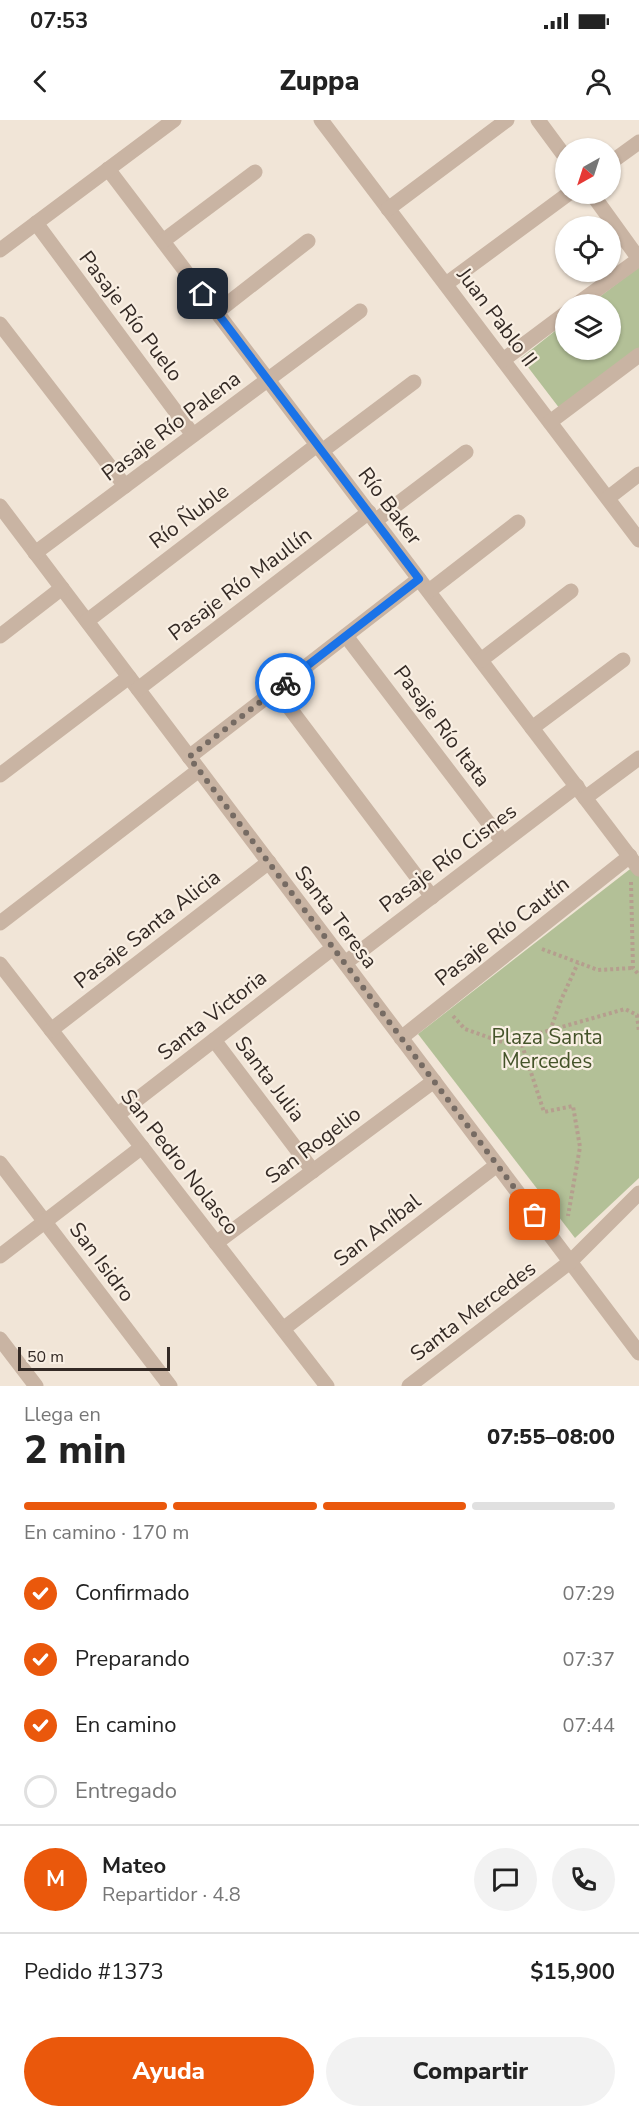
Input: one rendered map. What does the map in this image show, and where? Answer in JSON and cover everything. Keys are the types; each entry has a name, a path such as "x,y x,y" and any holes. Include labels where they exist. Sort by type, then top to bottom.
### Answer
{"street":[{"path":"0,250 174,120"},
{"name":"Juan Pablo II","path":"321,120 639,540"},
{"path":"388,209 507,120"},
{"path":"538,120 555,143"},
{"path":"621,155 639,142"},
{"name":"Río Baker","path":"108,169 637,865"},
{"path":"163,241 255,172"},
{"path":"446,284 555,204"},
{"path":"591,294 639,259 599,204"},
{"name":"Pasaje Río Puelo","path":"36,223 194,435"},
{"path":"217,312 308,241"},
{"name":"Pasaje Río Palena","path":"35,553 360,310"},
{"path":"503,360 555,321"},
{"path":"0,324 125,486"},
{"path":"550,422 639,355"},
{"name":"Río Ñuble","path":"87,621 320,448 414,382"},
{"name":"Pasaje Río Maullín","path":"0,775 466,452"},
{"path":"608,498 639,474"},
{"name":"Santa Teresa","path":"0,506 639,1353"},
{"path":"189,757 346,636 518,522"},
{"path":"0,636 62,588"},
{"path":"481,660 571,591"},
{"name":"Pasaje Río Itata","path":"346,636 503,842"},
{"path":"532,728 623,660"},
{"path":"276,690 432,897"},
{"name":"Pasaje Río Cisnes","path":"345,963 503,842 639,758"},
{"path":"0,923 199,770"},
{"name":"Pasaje Santa Alicia","path":"51,1030 268,862"},
{"name":"Pasaje Río Cautín","path":"401,1038 523,941 637,865"},
{"name":"Santa Victoria","path":"117,1115 333,948"},
{"name":"San Pedro Nolasco","path":"0,964 327,1386"},
{"name":"Santa Julia","path":"214,1040 313,1172"},
{"name":"San Rogelio","path":"216,1243 434,1081"},
{"path":"0,1256 142,1147"},
{"name":"San Isidro","path":"0,1163 170,1386"},
{"name":"San Aníbal","path":"283,1329 497,1165"},
{"name":"Santa Mercedes","path":"409,1386 570,1263 639,1193"},
{"path":"0,1340 36,1386"}],"path":[{"path":"637,865 633,917 633,968 639,975"},
{"path":"523,941 598,970 633,968"},
{"path":"550,1031 578,963"},
{"path":"442,1005 465,1029 505,1042 625,1009 637,1015 639,1032"},
{"path":"520,1039 544,1112 573,1106 580,1147 568,1216"}],"green space":[{"path":"639,267 639,348 560,409 521,358 555,331 555,360 621,360 621,294 603,294"},
{"name":"Plaza Santa Mercedes","path":"634,866 639,873 639,1178 575,1238 418,1034"}],"way so far":[{"path":"285,683 189,757 535,1215"}],"route":[{"path":"203,294 419,579 285,683"}]}
